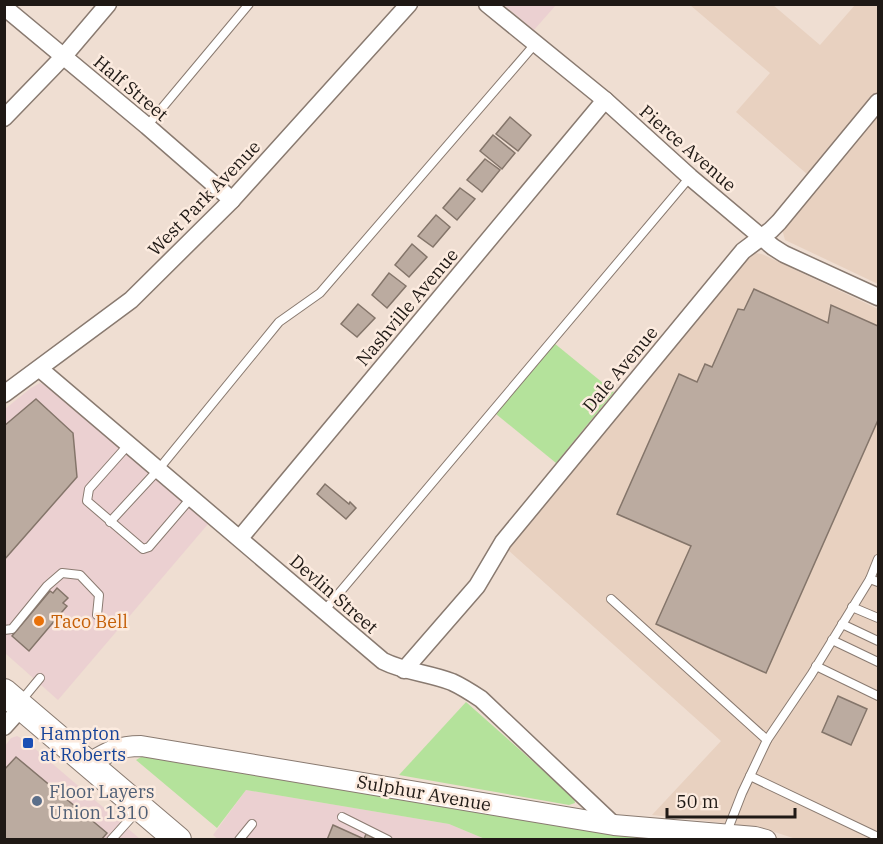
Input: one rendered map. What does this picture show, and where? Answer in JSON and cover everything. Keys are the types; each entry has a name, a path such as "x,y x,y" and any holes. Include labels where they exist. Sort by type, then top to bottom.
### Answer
{"main road":[{"path":"15,701 178,840"}],"street":[{"path":"4,118 63,57 108,4"},
{"name":"West Park Avenue","path":"4,394 131,300 232,200 409,4"},
{"name":"Pierce Avenue","path":"487,4 605,100 761,238 784,254 879,297"},
{"name":"Half Street","path":"4,7 232,200"},
{"name":"Nashville Avenue","path":"240,538 605,100"},
{"name":"Dale Avenue","path":"404,670 477,586 503,542 743,251 778,222 879,102"},
{"name":"Devlin Street","path":"40,369 383,661 404,670 450,681 466,688 481,699 614,825"},
{"path":"4,728 15,701"},
{"name":"Sulphur Avenue","path":"88,764 115,748 141,746 614,825 725,837 755,837 766,840"}],"lane":[{"path":"147,126 249,4"},
{"path":"110,522 158,470 279,322 320,293 535,44"},
{"path":"324,611 690,177"},
{"path":"129,444 89,489 87,501 110,522 142,549 149,547 191,498"},
{"path":"725,837 767,740 852,607 874,580 879,559"},
{"path":"4,630 12,629 47,586 62,573 80,575 99,595 97,615"},
{"path":"611,599 767,740"},
{"path":"852,607 879,618"},
{"path":"842,624 879,641"},
{"path":"832,640 879,662"},
{"path":"816,666 879,696"},
{"path":"15,701 40,678"},
{"path":"750,776 879,837"},
{"path":"111,840 140,807"},
{"path":"342,817 388,840"},
{"path":"239,840 252,824"}],"shaded area":[{"path":"504,5 556,5 534,30"},
{"path":"690,5 773,5 820,45 855,5 878,5 878,93 808,175 736,112 770,73"},
{"path":"878,111 878,284 785,240 782,229"},
{"path":"755,253 762,254 878,309 878,839 796,839 759,827 652,815 721,741 507,549 750,256"},
{"path":"40,383 47,386 208,524 58,700 5,653 5,409"},
{"name":"Floor Layers Union 1310","path":"17,736 26,741 140,839 5,840 5,746 11,738"},
{"path":"246,790 449,824 485,839 219,840 213,835"}],"green space":[{"path":"554,343 614,392 556,463 496,414"},
{"path":"466,702 574,798 575,803 569,805 399,775"},
{"path":"141,757 163,758 694,839 485,839 449,824 246,790 217,828 136,760"}],"building":[{"path":"510,117 531,135 518,151 496,134"},
{"path":"493,135 515,153 502,169 480,151"},
{"path":"485,159 500,170 482,192 467,180"},
{"path":"460,188 475,199 457,220 443,208"},
{"path":"436,215 450,227 433,247 418,236"},
{"path":"412,244 427,257 409,277 395,265"},
{"path":"389,273 406,286 387,308 372,295"},
{"path":"754,289 828,323 831,305 878,326 878,420 766,673 656,624 691,546 617,514 679,374 697,382 705,364 712,367 738,309 744,310"},
{"path":"358,304 375,318 357,337 341,324"},
{"path":"36,399 73,433 77,477 4,560 4,426"},
{"path":"325,484 356,508 346,519 317,494"},
{"name":"Taco Bell","path":"57,588 68,598 63,603 67,606 29,651 12,636 50,591 53,593"},
{"path":"838,696 867,709 851,745 822,732"},
{"name":"Floor Layers Union 1310","path":"16,757 107,833 101,840 4,840 4,770"},
{"path":"333,825 364,839 366,834 379,840 327,840"}],"place":[{"name":"Taco Bell","path":"39,621"},
{"name":"Hampton at Roberts","path":"28,743"},
{"name":"Floor Layers Union 1310","path":"37,801"}]}
